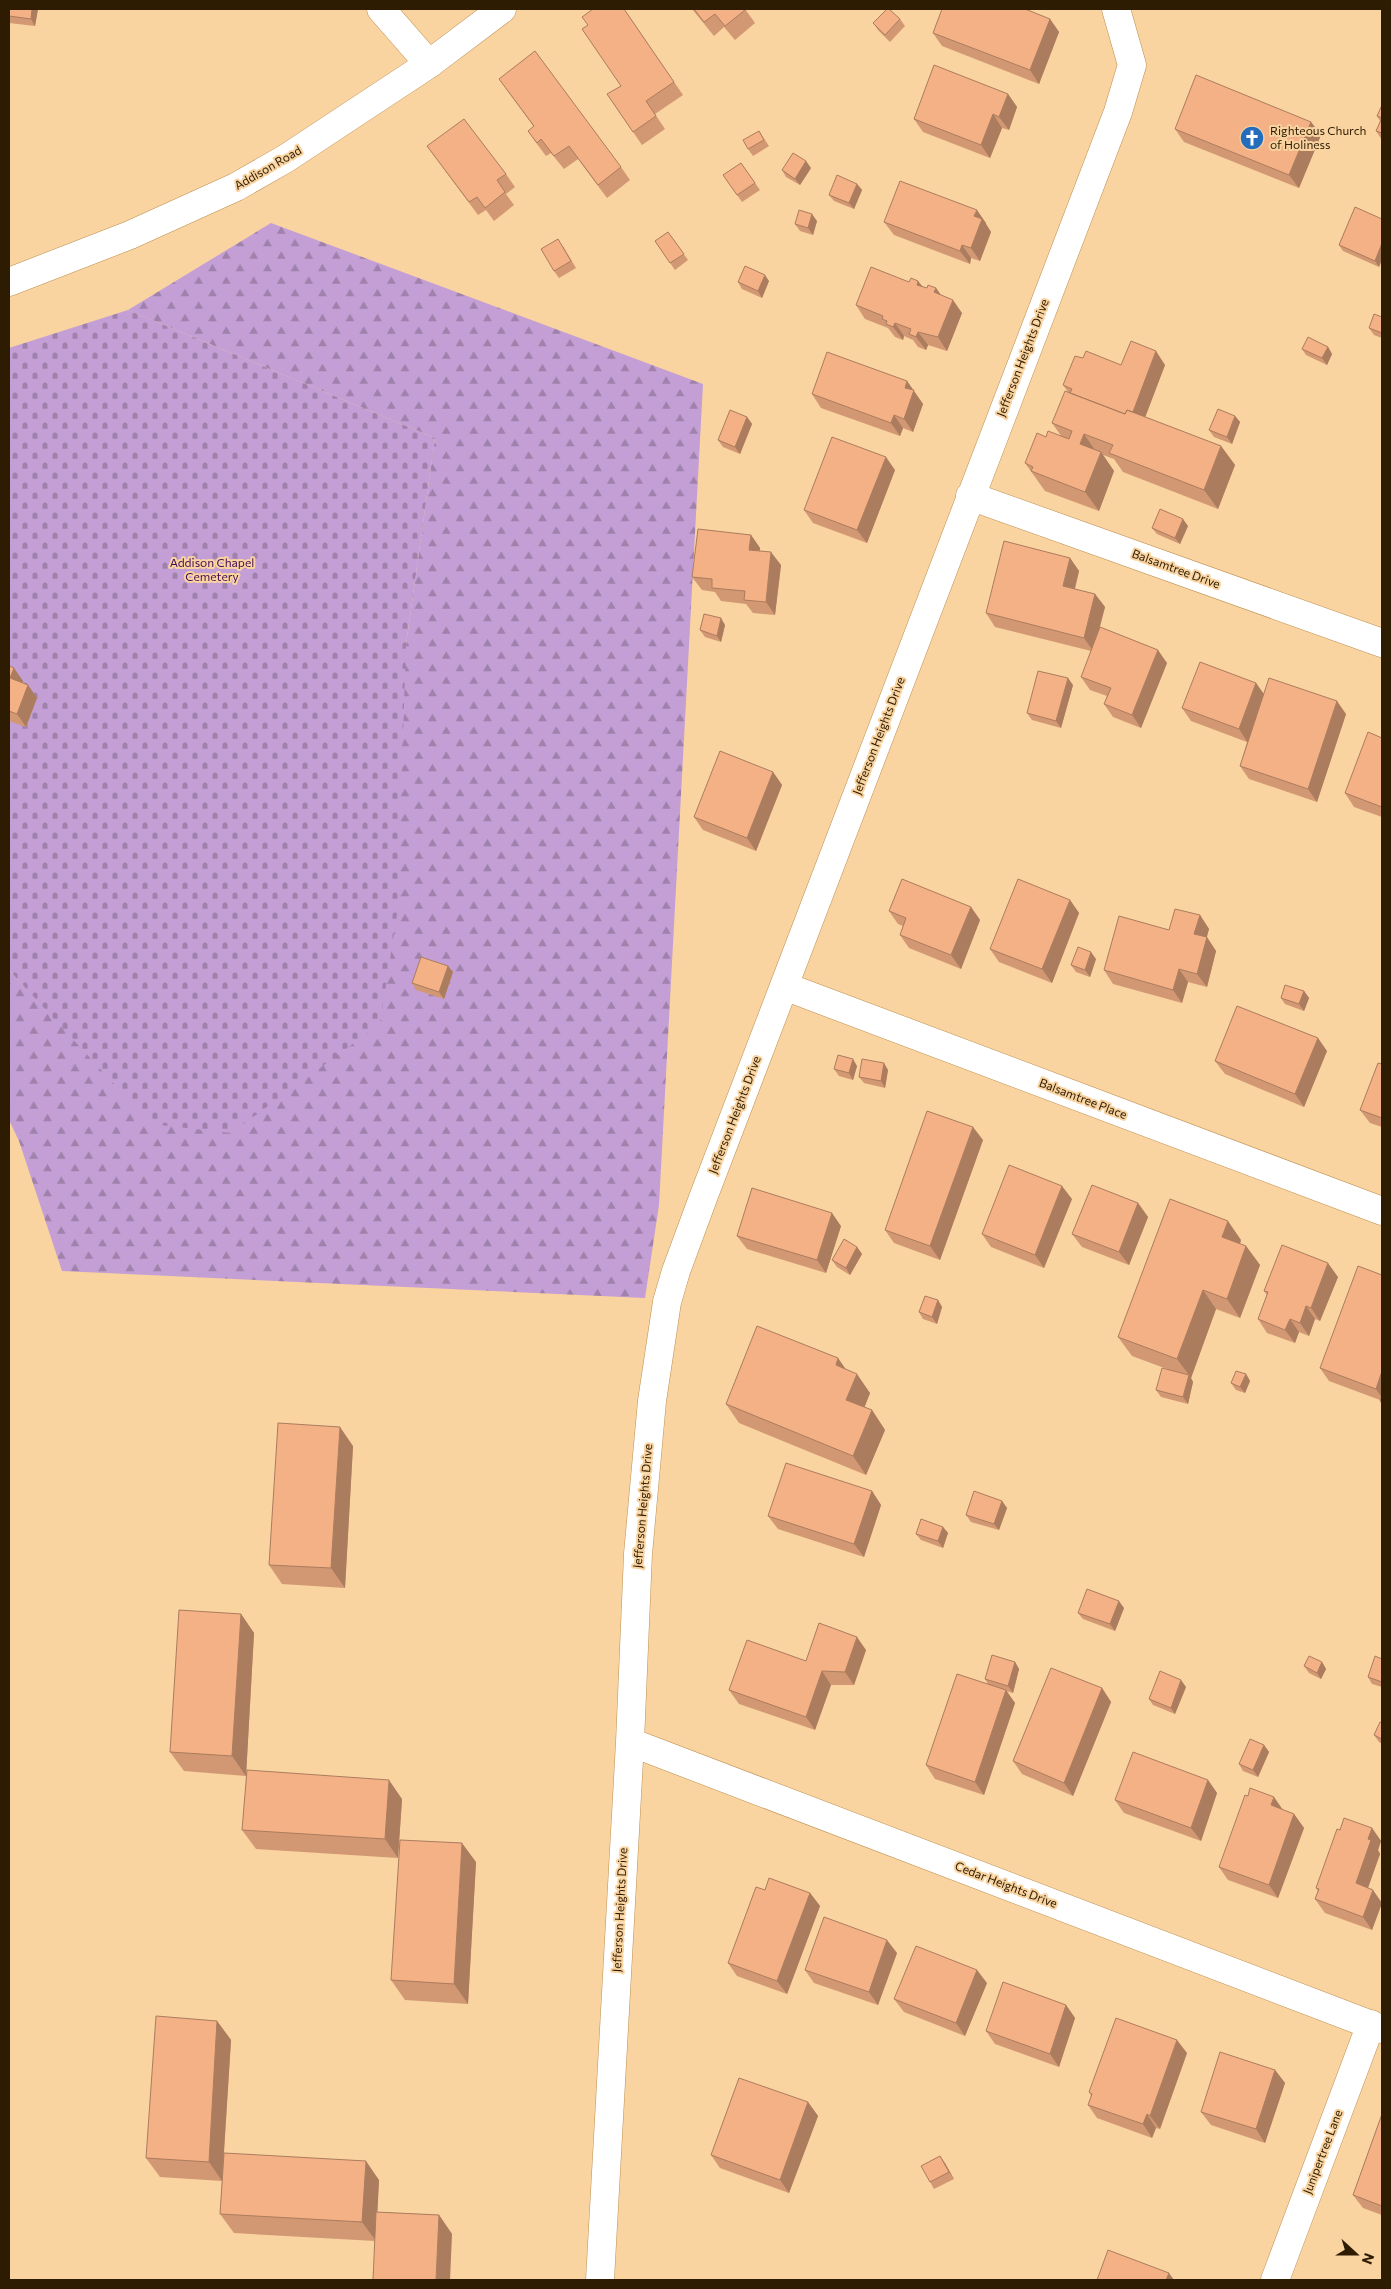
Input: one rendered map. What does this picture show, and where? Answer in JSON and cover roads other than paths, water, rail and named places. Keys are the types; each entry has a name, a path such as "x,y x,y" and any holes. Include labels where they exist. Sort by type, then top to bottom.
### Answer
{"street":[{"path":"381,9 429,64"},
{"name":"Addison Road","path":"9,282 130,235 236,187 285,159 429,64 502,9"},
{"name":"Jefferson Heights Drive","path":"600,2280 630,1742 638,1554 652,1401 667,1302 676,1271 784,986 1118,112 1132,65 1116,9"},
{"name":"Balsamtree Drive","path":"970,496 1382,643"},
{"name":"Balsamtree Place","path":"784,986 1382,1211"},
{"name":"Cedar Heights Drive","path":"630,1742 1377,2027"},
{"name":"Junipertree Lane","path":"1275,2280 1377,2027"}],"place":[{"name":"Righteous Church of Holiness","path":"1252,138"}],"park label":[{"name":"Addison Chapel Cemetery","path":"212,570"}]}
